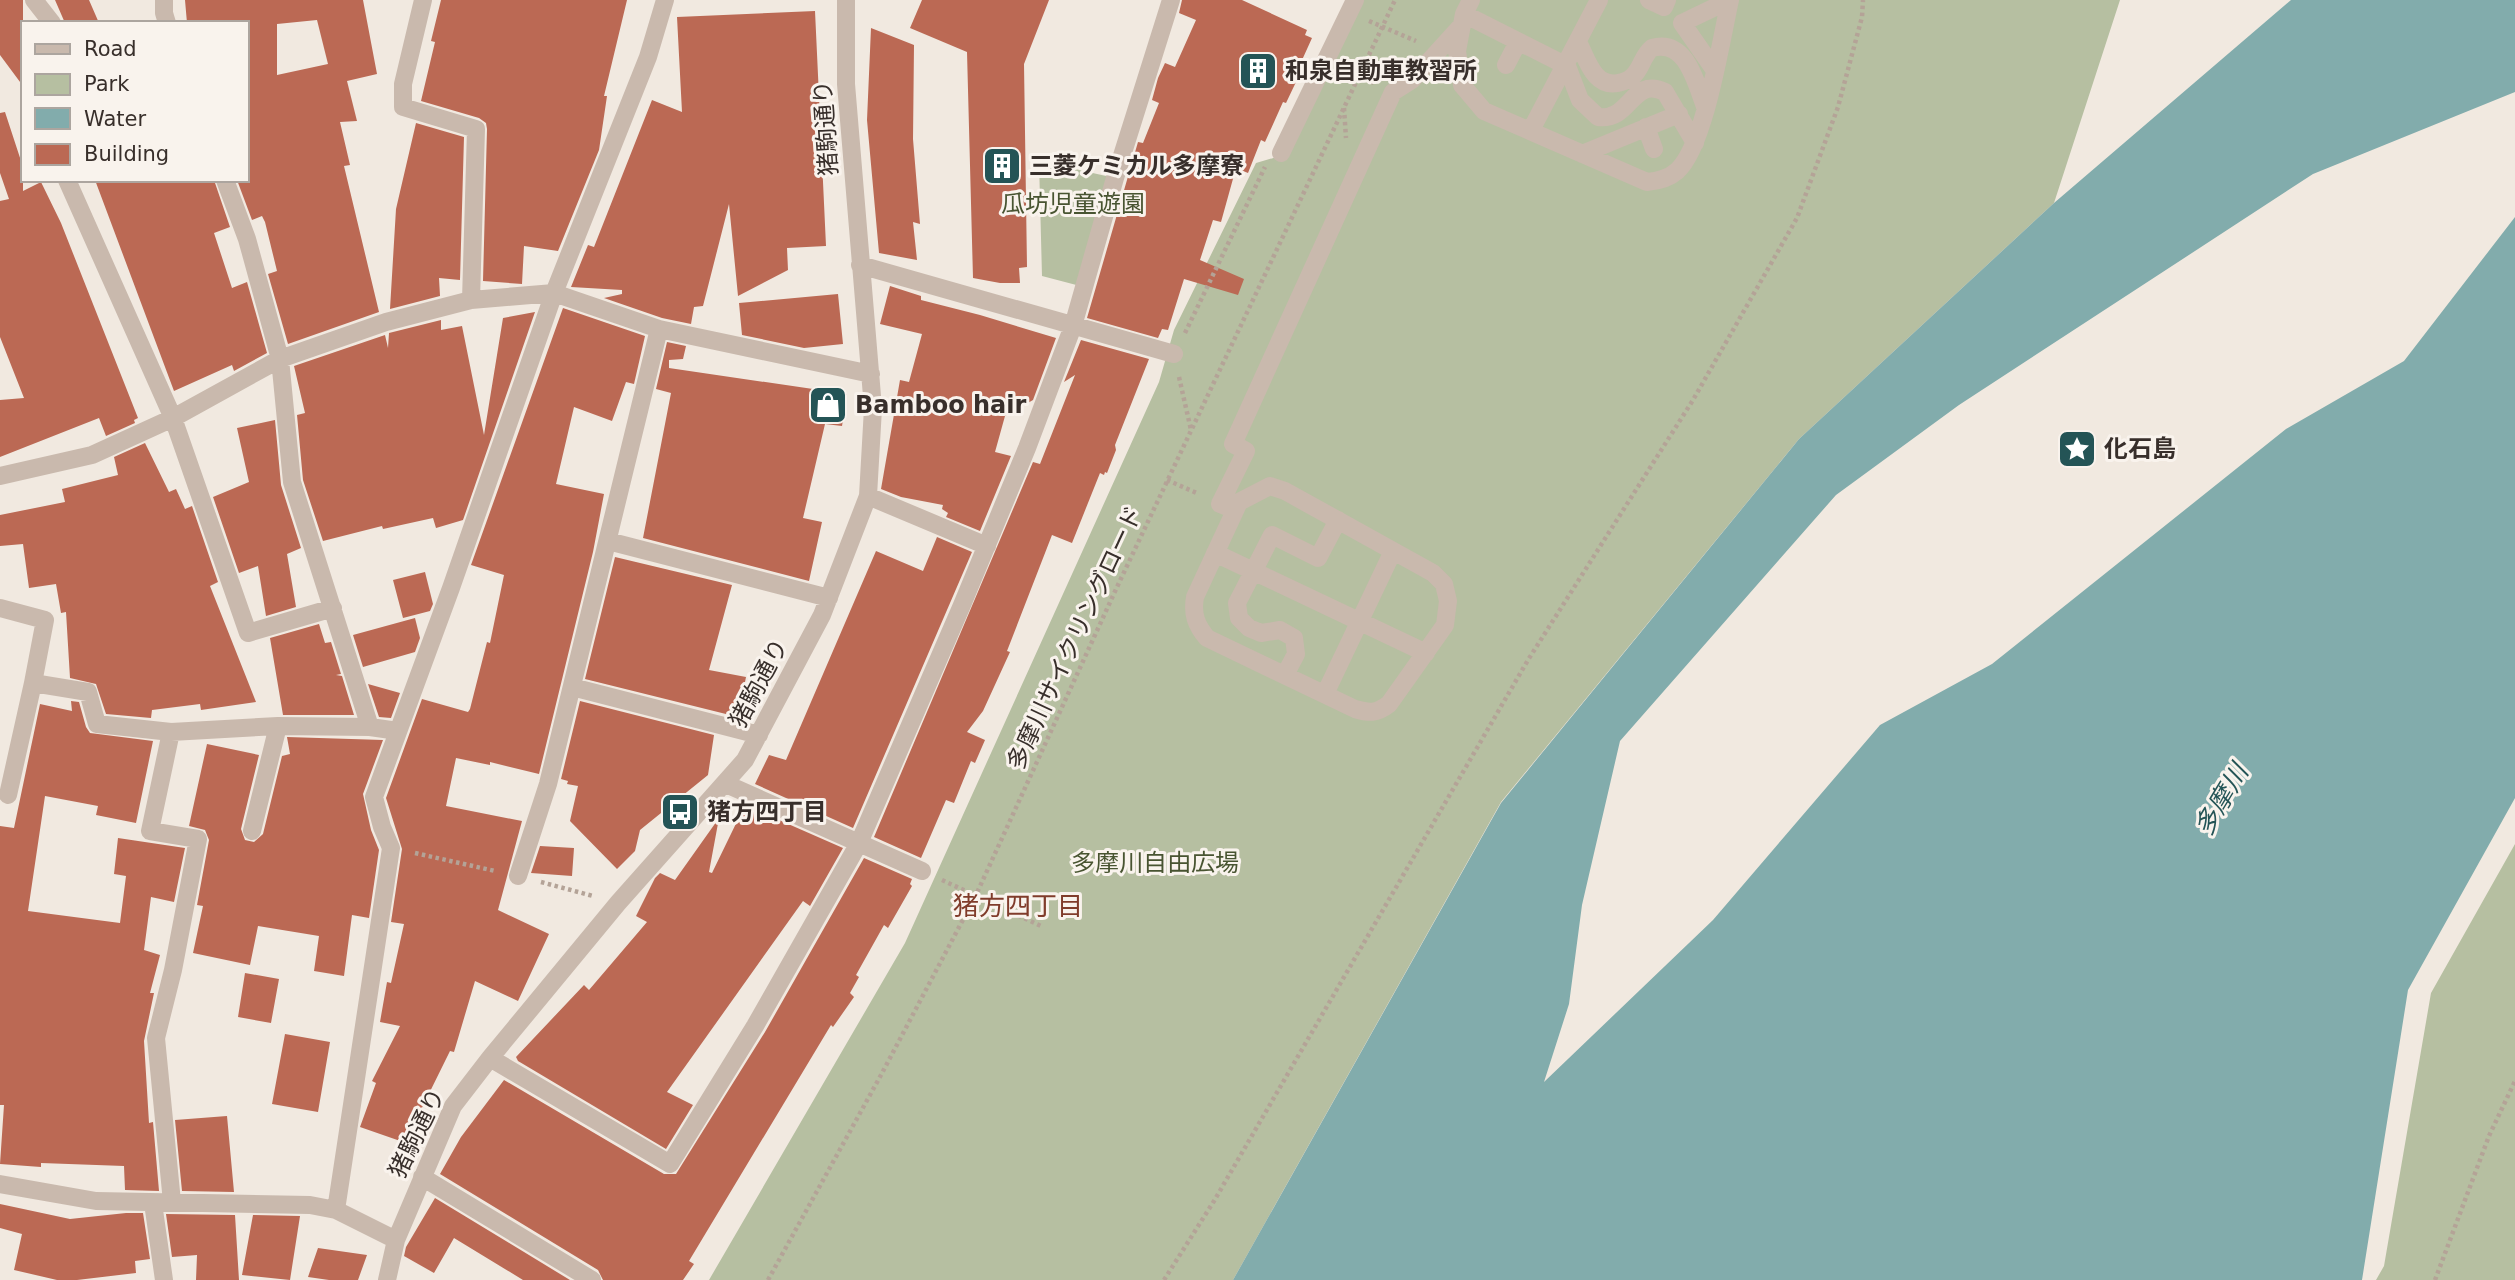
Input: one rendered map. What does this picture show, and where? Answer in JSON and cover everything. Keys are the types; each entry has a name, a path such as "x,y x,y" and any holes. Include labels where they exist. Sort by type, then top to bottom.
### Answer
{"street":[{"path":"34,0 50,21"},
{"path":"164,0 166,21"},
{"path":"423,0 403,84 402,107 476,129 471,300"},
{"path":"336,1210 391,848 374,797 451,588 554,293 649,57 665,0"},
{"name":"猪駒通り","path":"387,1280 396,1240 453,1106 618,903 745,760 829,598 868,496 873,408 846,84 846,0"},
{"path":"490,1058 670,1164 755,1026 859,844 987,546 1073,326 1115,178 1171,0"},
{"path":"1276,155 1354,0"},
{"path":"1531,131 1599,0"},
{"path":"1649,0 1664,7 1667,0"},
{"path":"1465,13 1457,51 1462,85 1484,111 1647,182 1662,181 1677,172 1695,144 1706,108 1730,0"},
{"path":"1714,69 1682,23 1730,0"},
{"path":"1465,13 1567,66 1580,100 1598,117 1616,116 1635,95 1649,88 1665,92 1695,144"},
{"path":"1235,510 1220,504 1245,451 1233,444 1393,92 1412,80 1465,13"},
{"path":"1506,65 1518,42"},
{"path":"1578,42 1594,75 1601,81 1614,84 1634,76 1652,48 1667,46 1673,49 1686,60 1706,108"},
{"path":"1582,154 1679,114"},
{"path":"1646,127 1654,149"},
{"path":"68,182 173,418 248,634 333,608"},
{"path":"226,182 247,239 280,359 292,482 369,727"},
{"path":"860,265 1174,354"},
{"path":"0,476 92,455 173,418 280,359 386,322 471,300 554,293 659,329 871,374"},
{"path":"518,876 548,784 659,329"},
{"path":"1270,486 1285,491 1433,573 1444,584 1448,601 1445,625 1389,705 1379,712 1369,713 1355,709 1208,638 1198,627 1193,610 1195,597 1235,510 1239,502 1270,486"},
{"path":"868,496 987,546"},
{"path":"1285,675 1296,654 1294,638 1280,630 1261,633 1249,628 1239,618 1237,603 1272,535 1318,558 1338,520"},
{"path":"608,541 829,598"},
{"path":"1325,694 1393,551"},
{"path":"1215,553 1426,653"},
{"path":"0,608 45,620 8,795"},
{"path":"33,683 88,692 97,724 171,732 278,726 369,727 398,731"},
{"path":"572,687 759,735"},
{"path":"252,831 278,726"},
{"path":"171,732 150,831 198,839 173,970 156,1038 172,1202"},
{"path":"726,784 922,871"},
{"path":"422,1177 592,1280"},
{"path":"0,1184 96,1201 310,1205 336,1210 396,1240"},
{"path":"153,1203 164,1280"}],"path":[{"name":"多摩川サイクリングロード","path":"768,1280 976,895 1167,481 1395,0"},
{"path":"1164,1280 1214,1201 1528,660 1693,400 1797,218 1838,107 1862,17 1863,0"},
{"path":"1382,27 1418,42"},
{"path":"1191,431 1174,354 1276,155"},
{"path":"1167,481 1200,495"},
{"path":"391,848 518,876 618,903"},
{"path":"922,871 1041,926"},
{"path":"2435,1280 2484,1149 2515,1080"}],"green space":[{"name":"多摩川自由広場","path":"1361,0 2120,0 2054,203 1799,439 1501,802 1233,1280 709,1280 905,943 1159,382 1174,330 1256,163 1287,154"},
{"name":"瓜坊児童遊園","path":"1039,161 1115,178 1084,287 1042,276"},
{"path":"2515,844 2515,1280 2376,1280 2384,1266 2431,993"}],"water":[{"name":"多摩川","path":"2291,0 2515,0 2515,92 2313,174 1959,405 1836,495 1620,741 1582,905 1569,1004 1544,1082 1713,920 1880,725 1992,664 2286,429 2404,361 2515,217 2515,798 2408,990 2362,1280 1233,1280 1501,803 1799,439 2054,203"}],"building":[{"path":"0,0 23,0 21,83 0,55"},
{"path":"55,0 89,0 98,21 64,21"},
{"path":"185,0 363,0 377,74 347,81 357,121 340,122 350,165 344,166 379,312 288,344 268,274 277,271 265,222 262,216 252,220 238,182 248,182 248,21 187,21","holes":["317,20 328,64 277,75 277,24"]},
{"path":"441,0 627,0 604,96 607,96 599,150 558,251 524,246 522,284 483,281 486,123 479,118 421,101 435,42 431,41"},
{"name":"三菱ケミカル多摩寮","path":"922,0 1049,0 1024,64 1027,267 1019,268 1020,283 1000,283 973,278 967,52 910,28"},
{"path":"1182,0 1242,0 1307,30 1305,35 1312,38 1293,80 1296,82 1286,103 1283,102 1265,142 1261,140 1248,173 1236,168 1221,222 1213,220 1200,260 1244,279 1238,295 1184,279 1168,330 1162,329 1158,338 1087,318 1138,142 1143,143 1159,103 1152,100 1158,78 1165,63 1175,67 1196,20 1179,13"},
{"path":"815,11 826,246 787,248 788,270 738,296 729,204 703,306 694,307 691,324 662,318 604,298 622,294 622,290 571,287 588,245 594,247 652,100 682,112 677,17"},
{"path":"871,28 914,45 913,139 920,224 913,222 917,260 879,253 867,120"},
{"path":"5,112 21,161 23,191 41,182 61,223 138,418 134,420 135,423 106,436 99,418 0,457 0,400 24,398 0,337 0,201 9,199 0,173 0,113"},
{"path":"416,123 464,137 460,280 439,278 440,296 390,309 396,209"},
{"path":"96,182 215,182 230,227 214,233 232,288 247,282 267,353 234,371 232,365 174,391"},
{"path":"890,286 921,296 921,300 1056,338 1033,400 1005,416 995,452 1011,456 980,531 946,517 948,513 942,509 943,505 901,497 881,489 900,380 909,382 922,334 880,324"},
{"path":"838,294 843,344 804,348 742,335 739,303"},
{"path":"563,308 645,336 634,384 626,382 612,421 574,407 556,484 604,494 593,552 539,774 490,762 490,765 456,758 446,806 522,821 498,910 549,934 518,1001 475,981 454,1052 450,1051 406,1143 360,1127 376,1083 372,1081 400,1026 380,1022 387,982 391,983 404,924 391,922 402,849 386,798 422,699 468,712 470,709 487,642 490,643 504,575 471,565"},
{"path":"535,312 463,520 436,528 433,518 383,529 382,526 323,541 303,480 297,415 305,413 294,366 385,335 388,348 389,333 441,320 441,330 462,326 484,435 503,318"},
{"path":"1081,340 1149,359 1115,445 1116,450 1107,473 1100,473 1072,543 1052,535 1007,651 1010,652 983,711 967,732 985,740 975,763 971,761 954,803 946,800 921,858 874,837 1033,462 1040,464 1075,375 1064,382"},
{"path":"667,342 686,346 683,359 669,360 669,368 847,394 842,426 825,424 803,518 822,522 809,581 643,538 671,393 656,389"},
{"path":"275,420 281,485 301,548 287,554 296,607 266,616 258,566 239,573 213,497 249,482 237,428"},
{"path":"145,443 169,492 176,489 185,509 192,506 218,582 210,586 256,702 201,710 200,704 152,710 151,718 106,714 96,684 70,678 66,612 61,613 56,584 29,588 23,544 0,546 0,515 65,502 62,489 118,475 114,457"},
{"path":"937,537 972,552 853,828 755,784 769,755 786,760 876,551 923,571"},
{"path":"615,557 732,585 709,670 746,677 738,717 585,679"},
{"path":"425,572 433,604 430,611 403,618 393,580"},
{"path":"415,618 420,638 415,652 363,667 353,635"},
{"path":"319,624 325,643 331,642 341,674 336,675 342,676 354,715 283,715 270,638"},
{"path":"368,684 400,693 391,718 379,717"},
{"path":"71,701 79,702 90,733 153,741 136,823 96,815 98,806 45,796 28,911 120,923 126,876 114,874 118,838 185,848 174,902 151,897 144,950 160,955 150,993 154,993 144,1041 149,1123 153,1122 159,1191 125,1190 124,1166 41,1163 41,1167 0,1164 4,1105 0,1105 0,826 14,828 40,704 72,711"},
{"path":"580,701 714,735 708,775 640,830 635,851 617,869 570,821 578,786 567,784 568,781 561,779"},
{"path":"287,737 383,740 363,794 371,830 379,850 369,918 352,915 344,976 314,971 319,936 258,926 250,965 193,953 203,906 197,905 209,840 205,830 189,826 207,744 259,755 241,829 245,840 254,842 263,834 282,756 290,754"},
{"path":"745,805 843,848 810,906 803,901 667,1092 693,1105 666,1149 518,1061 516,1057 584,985 589,990 647,922 636,916 655,878 660,873 675,880 719,818 709,872 712,873"},
{"path":"540,846 574,848 572,876 531,873"},
{"path":"864,858 912,879 912,886 888,928 884,925 856,975 859,977 850,993 854,997 833,1027 831,1025 689,1261 694,1264 683,1280 603,1280 598,1270 440,1174 461,1137 504,1080 664,1174 676,1174 765,1032"},
{"path":"245,973 279,979 271,1023 238,1017"},
{"path":"285,1034 330,1042 318,1112 272,1104"},
{"path":"227,1116 234,1192 182,1191 175,1120"},
{"path":"435,1198 570,1280 523,1280 454,1238 434,1273 404,1256 406,1247"},
{"path":"0,1204 70,1219 143,1213 150,1259 135,1261 136,1273 77,1280 57,1280 14,1270 22,1234 0,1228"},
{"path":"166,1214 235,1215 239,1280 196,1280 197,1255 172,1257"},
{"path":"253,1215 300,1216 290,1280 242,1275"},
{"path":"318,1248 367,1255 358,1280 308,1277"}],"place":[{"name":"和泉自動車教習所","path":"1258,71"},
{"name":"三菱ケミカル多摩寮","path":"1002,166"},
{"name":"Bamboo hair","path":"828,405"},
{"name":"化石島","path":"2077,449"},
{"name":"猪方四丁目","path":"680,812"}],"district":[{"name":"猪方四丁目","path":"1018,906"}]}
